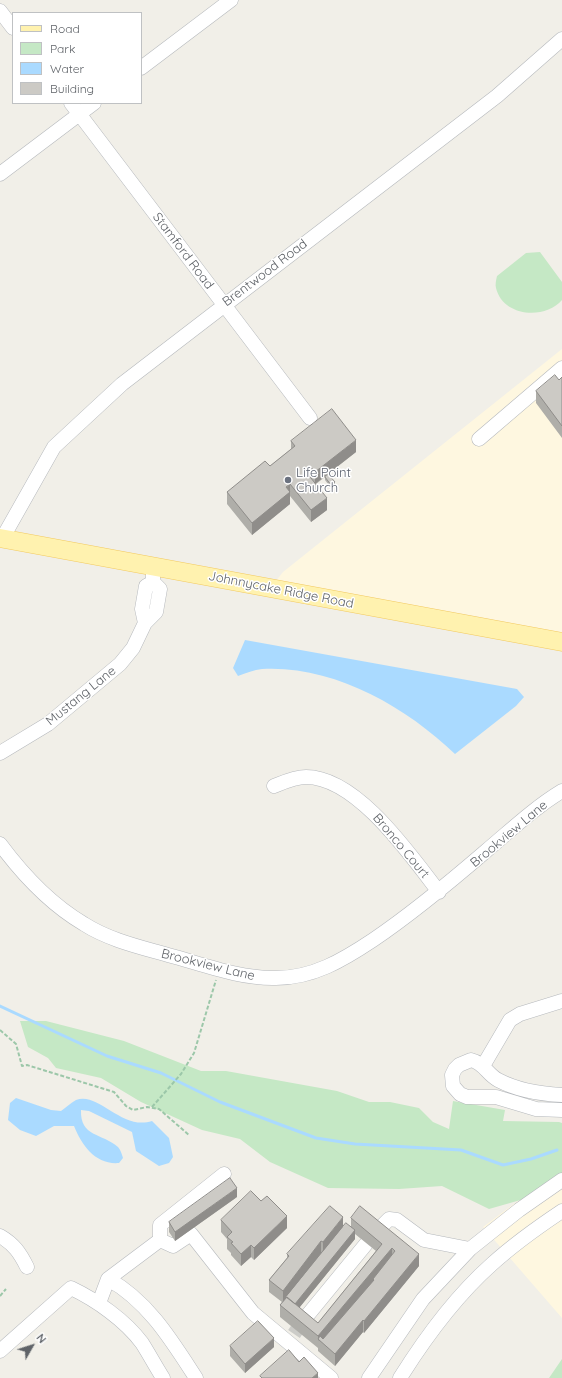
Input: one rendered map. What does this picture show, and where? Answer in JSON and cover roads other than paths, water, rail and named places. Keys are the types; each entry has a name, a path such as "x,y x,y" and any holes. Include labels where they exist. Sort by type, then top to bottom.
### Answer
{"main road":[{"name":"Johnnycake Ridge Road","path":"1,538 153,574 562,642"}],"street":[{"path":"142,67 231,0"},
{"path":"0,11 12,27"},
{"name":"Brentwood Road","path":"1,538 54,447 122,384 497,96 562,39"},
{"path":"0,174 75,108 90,104"},
{"name":"Stamford Road","path":"75,108 310,418"},
{"path":"479,439 562,368"},
{"name":"Mustang Lane","path":"0,753 48,724 120,664 133,648 145,623 156,612 160,590 153,574"},
{"name":"Bronco Court","path":"274,786 296,778 306,777 325,782 350,794 378,817 388,828 439,892"},
{"name":"Brookview Lane","path":"0,844 21,872 64,911 84,924 123,942 220,969 261,978 276,978 301,975 325,968 342,960 439,892 522,821 562,791"},
{"path":"483,1066 510,1020 520,1014 562,1001"},
{"path":"562,1095 517,1088 498,1080 483,1066 471,1060 464,1062 455,1069 451,1080 456,1091 466,1097 496,1097 536,1109 562,1110"},
{"path":"160,1240 160,1225 224,1174"},
{"path":"369,1378 423,1299 470,1249 519,1210 562,1180"},
{"path":"400,1378 445,1316 492,1264 562,1211"},
{"path":"376,1232 389,1219 397,1220 424,1240 470,1249"},
{"path":"160,1240 173,1246 191,1234 253,1313 290,1338 331,1378"},
{"path":"0,1236 20,1252 26,1267"},
{"path":"99,1303 108,1279 160,1240"},
{"path":"302,1322 366,1244"},
{"path":"108,1279 118,1284 144,1305 170,1338 196,1378"},
{"path":"0,1351 70,1288 99,1303 141,1342 162,1378"}],"water":[{"path":"245,640 517,689 524,697 516,706 455,754 435,736 391,705 341,681 315,674 289,670 262,669 238,676 233,668"},
{"path":"16,1098 51,1110 61,1111 76,1100 84,1099 102,1105 131,1121 141,1123 152,1121 169,1138 173,1157 169,1163 159,1166 136,1151 132,1132 89,1111 81,1110 84,1125 88,1130 112,1142 118,1147 123,1158 119,1163 103,1161 91,1153 81,1140 74,1126 54,1126 36,1136 20,1130 8,1120 10,1103"}],"waterway":[{"path":"0,1006 107,1056 161,1073 220,1102 316,1138 355,1144 461,1150 503,1165 531,1159 557,1150"}],"tunnel":[{"path":"294,1334 302,1322"}],"place":[{"name":"Life Point Church","path":"288,480"}]}
